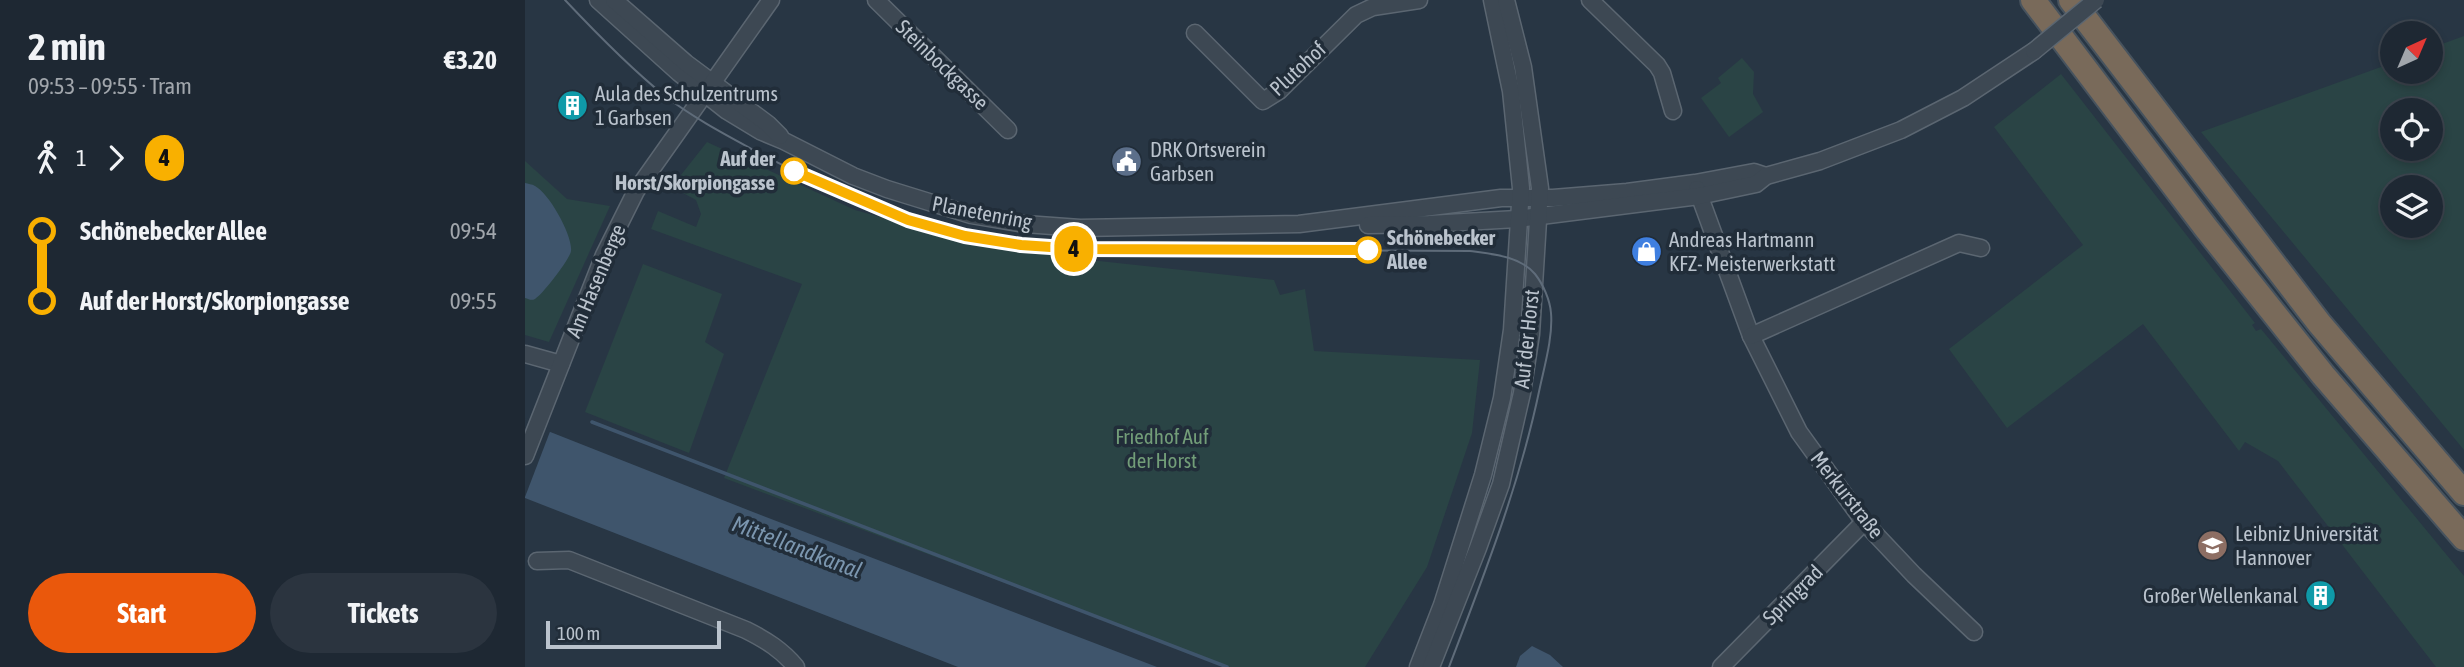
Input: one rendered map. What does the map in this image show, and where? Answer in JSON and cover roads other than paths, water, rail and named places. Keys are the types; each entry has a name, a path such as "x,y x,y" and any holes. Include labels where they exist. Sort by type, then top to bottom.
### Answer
{"highway":[{"path":"2033,0 2206,228 2323,375 2464,538"},
{"path":"2071,0 2319,323 2464,493"},
{"path":"2406,427 2464,482"},
{"path":"2399,464 2464,559"}],"street":[{"name":"Planetenring","path":"598,0 644,44 708,88 768,124 784,141 853,176 897,193 971,215 1025,225 1132,227 1318,222 1429,224 1537,217"},
{"name":"Planetenring","path":"614,0 708,88"},
{"name":"Am Hasenberge","path":"525,456 604,254 636,191 771,0"},
{"name":"Steinbockgasse","path":"876,0 1008,130"},
{"name":"Plutohof","path":"1195,33 1263,101 1279,91 1356,15 1373,7 1419,0"},
{"name":"Auf der Horst","path":"1418,667 1464,541 1502,398 1512,330 1521,188 1511,91 1492,0"},
{"name":"Auf der Horst","path":"1431,667 1500,484 1521,393 1531,334 1540,188 1529,104 1506,0"},
{"path":"1590,0 1657,65 1662,73 1672,111"},
{"path":"1537,217 1697,190 1754,172 1766,176 1831,158 1901,130 1963,98 2034,51 2096,0"},
{"path":"1539,198 1697,190"},
{"name":"Merkurstraße","path":"1697,190 1751,336 1799,432 1864,522 1914,575 1974,632"},
{"name":"Planetenring","path":"1318,222 1492,199 1539,198"},
{"path":"1751,336 1959,243 1981,248"},
{"path":"525,354 561,364"},
{"name":"Springrad","path":"1721,667 1864,522"},
{"path":"537,561 569,559 746,630 785,654 796,667"}],"water":[{"path":"525,183 535,186 547,197 571,244 571,251 561,268 544,291 532,300 525,298"},
{"name":"Mittellandkanal","path":"525,422 1157,667 958,667 525,498"},
{"path":"1532,646 1550,655 1563,667 1516,667 1520,656"}],"waterway":[{"path":"592,422 1227,667"}],"tram line":[{"path":"565,0 639,74 700,120 761,154 835,190 885,211 937,228 992,241 1080,249 1470,251 1505,257 1529,268 1541,282 1549,303 1551,331 1548,350 1532,423 1512,494 1449,667"},
{"name":"4","path":"794,171 908,220 965,236 1021,245 1080,249 1368,250"}],"place":[{"name":"Aula des Schulzentrums 1 Garbsen","path":"572,106"},
{"name":"DRK Ortsverein Garbsen","path":"1127,162"},
{"name":"Auf der Horst/Skorpiongasse","path":"794,171"},
{"name":"Schönebecker Allee","path":"1368,250"},
{"name":"Andreas Hartmann KFZ- Meisterwerkstatt","path":"1646,252"},
{"name":"Leibniz Universität Hannover","path":"2212,546"},
{"name":"Großer Wellenkanal","path":"2321,596"}],"park label":[{"name":"Friedhof Auf der Horst","path":"1162,449"}]}
